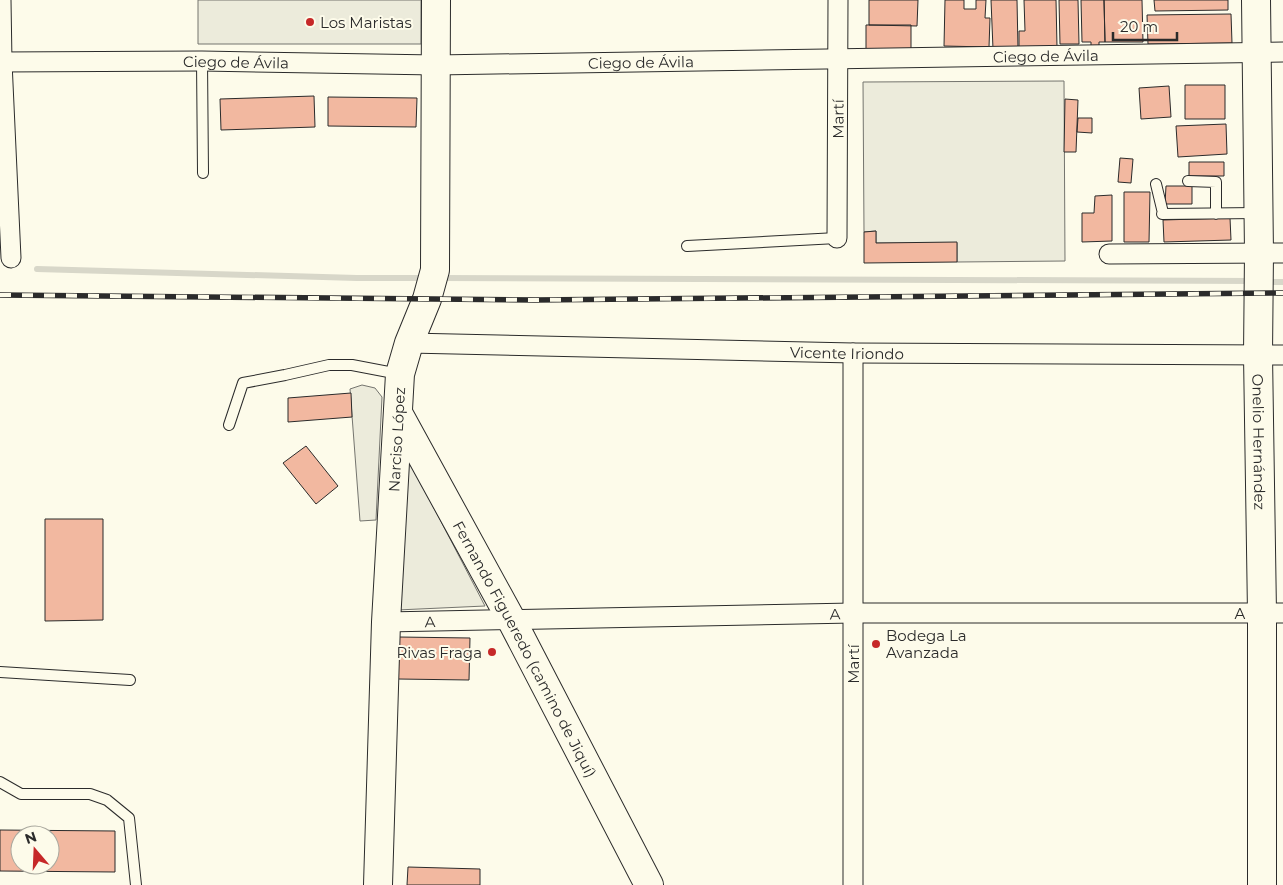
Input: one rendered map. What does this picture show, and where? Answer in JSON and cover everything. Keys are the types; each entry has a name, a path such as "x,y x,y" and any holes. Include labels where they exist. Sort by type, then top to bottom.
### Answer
{"street":[{"path":"1,0 1,62 11,258"},
{"name":"Narciso López","path":"378,885 386,622 400,374 409,343 433,278 436,0"},
{"name":"Martí","path":"837,238 838,0"},
{"name":"Onelio Hernández","path":"1256,0 1258,213 1265,265 1270,355 1272,613 1262,885"},
{"name":"Ciego de Ávila","path":"1,62 202,61 436,65 1283,52"},
{"path":"1109,254 1265,265"},
{"name":"Vicente Iriondo","path":"409,343 853,353 1270,355"},
{"name":"Martí","path":"853,353 853,885"},
{"name":"Fernando Figueredo (camino de Jiquí)","path":"398,413 512,621 649,885"},
{"name":"A","path":"386,622 853,613 1272,613"}],"lane":[{"path":"202,61 203,173"},
{"path":"1188,181 1216,182 1216,214"},
{"path":"1156,184 1162,214 1258,213"},
{"path":"687,246 837,238"},
{"path":"229,425 243,383 329,365 352,365 400,374"},
{"path":"0,672 130,680"},
{"path":"0,782 20,794 90,794 107,800 129,818 136,885"}],"shaded area":[{"name":"Los Maristas","path":"198,0 421,0 421,44 198,44"},
{"path":"1064,81 1065,261 957,262 957,243 876,243 876,231 864,232 863,82"},
{"path":"362,385 375,388 382,397 376,520 360,521 350,389"},
{"path":"408,458 485,606 397,610"}],"building":[{"path":"869,0 918,0 917,26 869,25"},
{"path":"945,0 964,0 964,9 976,9 976,0 986,0 985,18 990,18 989,47 944,46"},
{"path":"991,0 1017,0 1018,49 993,49"},
{"path":"1024,0 1056,0 1057,47 1019,48 1019,31 1025,31"},
{"path":"1059,0 1078,0 1079,44 1060,44"},
{"path":"1081,0 1104,0 1105,42 1099,42 1099,47 1091,47 1091,42 1082,42"},
{"path":"1104,0 1142,0 1143,42 1105,42"},
{"path":"1154,0 1228,0 1228,10 1155,11"},
{"path":"1231,14 1232,43 1148,44 1147,15"},
{"path":"866,25 911,25 911,49 866,49"},
{"path":"1185,85 1225,85 1225,119 1185,119"},
{"path":"1169,86 1171,117 1141,119 1139,88"},
{"path":"314,96 315,127 221,130 220,99"},
{"path":"328,97 417,98 416,127 328,126"},
{"path":"1065,99 1078,100 1076,152 1064,152"},
{"path":"1078,118 1092,118 1092,133 1077,132"},
{"path":"1226,124 1227,154 1178,157 1176,126"},
{"path":"1120,158 1133,159 1131,183 1118,182"},
{"path":"1189,162 1224,162 1224,176 1189,176"},
{"path":"1166,186 1192,186 1192,204 1165,204"},
{"path":"1124,192 1150,192 1149,242 1124,242"},
{"path":"1112,195 1112,241 1082,242 1082,213 1094,213 1095,196"},
{"path":"1230,218 1231,240 1164,242 1163,220"},
{"path":"876,231 876,243 957,242 957,262 864,263 864,232"},
{"path":"351,393 352,417 288,422 288,398"},
{"path":"306,446 338,486 316,504 283,463"},
{"path":"45,519 103,519 103,620 45,621"},
{"path":"399,637 470,638 469,680 398,679"},
{"path":"0,830 10,830 10,871 0,871"},
{"path":"60,831 115,831 115,872 60,872"},
{"path":"408,867 480,869 480,885 407,885"}],"waterway":[{"path":"37,269 357,278 426,278"},
{"path":"439,278 1254,281"},
{"path":"1266,282 1283,282"}],"railway":[{"path":"0,295 535,300 1283,293"}],"place":[{"name":"Los Maristas","path":"310,22"},
{"name":"Bodega La Avanzada","path":"876,644"},
{"name":"Rivas Fraga","path":"492,652"}]}
